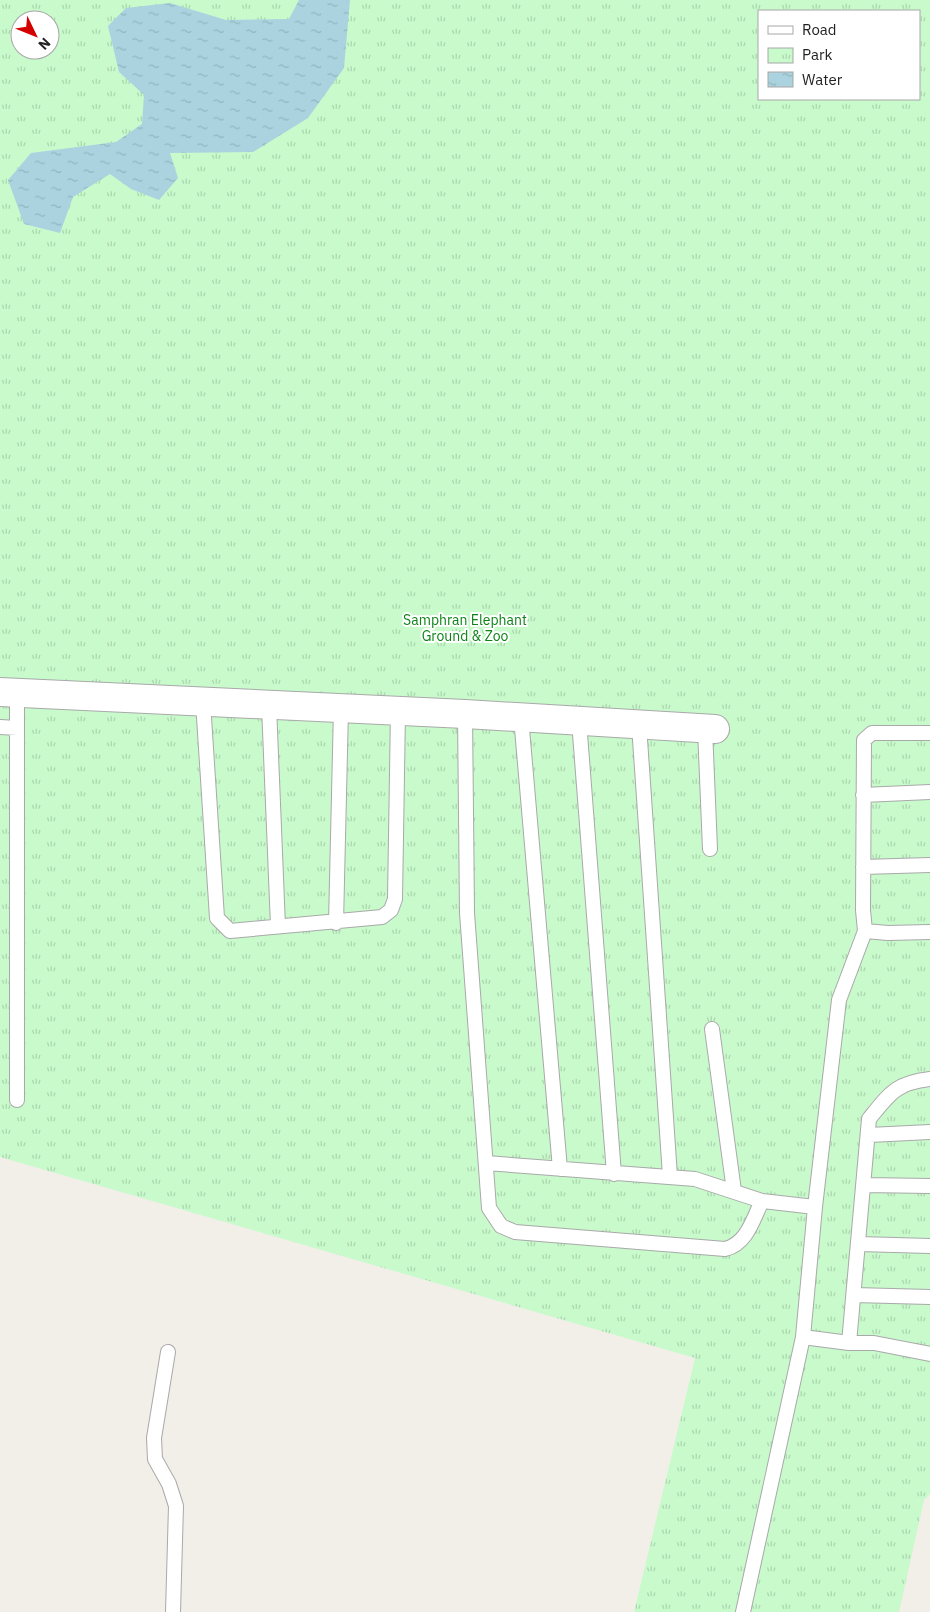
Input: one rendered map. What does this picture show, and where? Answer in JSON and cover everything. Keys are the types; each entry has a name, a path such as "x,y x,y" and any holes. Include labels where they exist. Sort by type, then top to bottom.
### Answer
{"street":[{"path":"8,692 465,714 710,729"}],"lane":[{"path":"8,692 17,728 18,1100"},
{"path":"203,702 217,918 230,930 336,923 382,917 391,910 396,900 398,711"},
{"path":"269,706 278,926"},
{"path":"336,923 341,709"},
{"path":"465,714 467,914 489,1208 501,1226 515,1232 725,1249 736,1246 742,1241 762,1200"},
{"path":"521,717 560,1169"},
{"path":"579,721 614,1174"},
{"path":"639,725 670,1176"},
{"path":"0,727 17,728"},
{"path":"710,729 710,849"},
{"path":"743,1612 803,1336 814,1207 840,1000 865,931 863,867 864,740 872,733 930,734"},
{"path":"864,795 930,792"},
{"path":"863,867 930,866"},
{"path":"865,931 888,933 930,932"},
{"path":"712,1029 734,1191"},
{"path":"849,1343 865,1185 869,1119 886,1098 908,1081 930,1079"},
{"path":"869,1135 930,1132"},
{"path":"486,1163 695,1179 762,1200 814,1207"},
{"path":"865,1185 930,1186"},
{"path":"859,1244 930,1246"},
{"path":"854,1295 930,1297"},
{"path":"803,1336 849,1343 874,1343 930,1354"},
{"path":"168,1352 154,1438 155,1459 169,1484 176,1506 173,1612"}],"green space":[{"name":"Samphran Elephant Ground & Zoo","path":"0,0 930,0 930,1494 924,1500 899,1612 634,1612 695,1358 0,1157"}],"water":[{"path":"299,0 350,0 344,68 308,118 253,152 170,153 178,178 159,200 131,189 110,174 73,197 60,233 24,224 8,180 31,153 116,142 142,124 144,95 119,72 108,26 126,8 170,3 226,20 289,19"}]}
